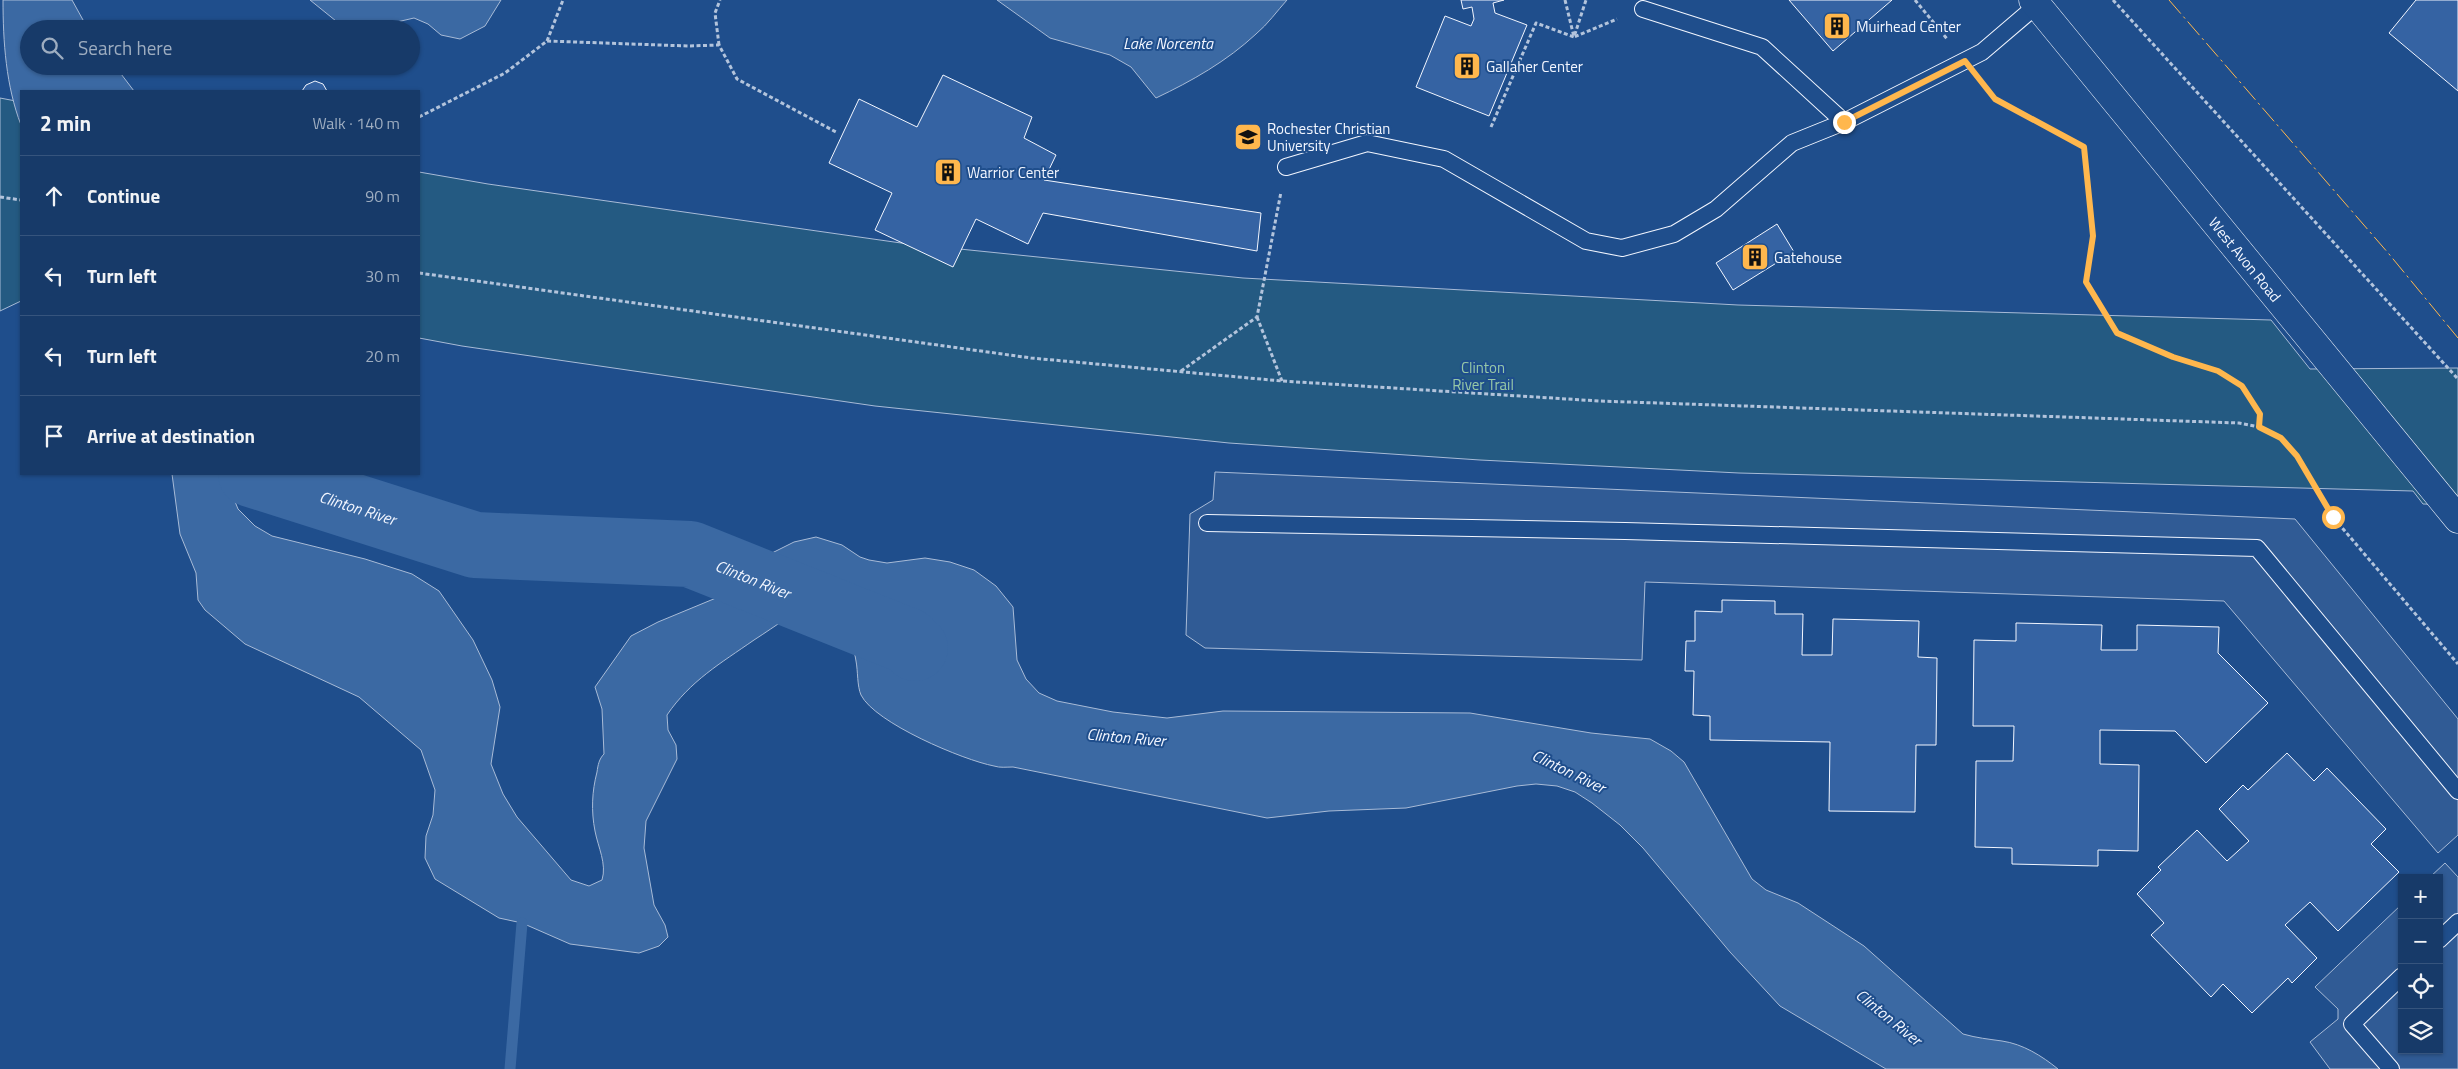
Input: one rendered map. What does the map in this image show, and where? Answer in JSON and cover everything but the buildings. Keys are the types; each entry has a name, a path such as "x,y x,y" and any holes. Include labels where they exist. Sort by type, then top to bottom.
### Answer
{"main road":[{"name":"West Avon Road","path":"2035,2 2458,519"}],"lane":[{"path":"1286,168 1367,142 1444,159 1586,241 1622,248 1674,234 1716,209 1792,143 1844,122 1982,52 2035,2"},
{"path":"1643,9 1762,47 1844,122"},
{"path":"1207,523 1615,531 2257,548 2458,791"},
{"path":"2443,936 2458,922"},
{"path":"2391,1069 2352,1024 2398,980"}],"path":[{"path":"420,116 505,73 547,41 563,0"},
{"path":"720,0 715,13 719,44 737,80 836,132"},
{"path":"1565,0 1574,37"},
{"path":"1574,37 1586,0"},
{"path":"1915,0 1995,99 2084,147 2093,236 2086,282 2117,333 2173,357 2218,371 2242,386 2260,414 2259,427"},
{"path":"2114,0 2458,379"},
{"path":"1491,127 1536,23 1574,37 1643,9"},
{"path":"547,41 688,46 719,44"},
{"path":"1282,382 1257,317 1286,168"},
{"path":"0,197 20,200"},
{"path":"420,273 475,283 1022,357 1282,382 1599,401 2230,423 2259,427 2281,438 2297,456 2333,517 2458,664"},
{"path":"1180,372 1257,317"}],"green space":[{"path":"0,98 20,102 20,301 0,311"},
{"name":"Clinton River Trail","path":"420,172 488,184 901,243 1243,278 1738,305 2271,320 2310,369 2458,368 2458,505 2423,504 2413,491 1739,473 1480,460 1229,443 875,406 462,346 420,338"}],"shaded area":[{"path":"1215,472 2295,519 2458,719 2458,835 2438,853 2224,601 1645,582 1642,660 1205,648 1186,635 1190,514 1213,500"},
{"path":"2445,863 2458,877 2458,1069 2330,1069 2310,1042 2338,1019 2338,1009 2315,987 2398,908 2398,1054 2443,1054 2443,874 2433,874"}],"water":[{"path":"3,0 72,0 83,20 20,20 20,75 122,75 133,90 20,90 20,122 6,64"},
{"path":"310,0 501,0 485,26 460,39 441,35 428,24 414,18 405,20 335,20"},
{"name":"Lake Norcenta","path":"997,0 1287,0 1260,30 1221,62 1183,85 1156,98 1131,67 1110,55 1050,38"},
{"path":"172,475 230,475 230,489 238,509 255,526 272,536 365,559 412,574 439,591 473,640 492,680 500,707 491,764 503,794 517,817 571,880 589,886 602,880 603,874 603,862 595,831 593,809 594,786 600,760 604,754 602,709 595,687 631,636 658,622 716,598 770,554 794,542 816,537 842,545 860,557 869,560 887,563 925,558 950,562 974,570 996,586 1013,607 1017,660 1026,679 1039,693 1057,701 1113,712 1167,718 1223,711 1470,713 1591,733 1650,739 1671,751 1684,762 1752,879 1766,890 1798,903 1864,946 1963,1034 2017,1045 2039,1055 2058,1069 1886,1069 1780,1006 1730,952 1643,848 1620,825 1575,792 1557,786 1536,784 1517,786 1406,808 1329,811 1267,818 1013,767 996,767 962,756 921,739 883,717 869,706 861,695 852,644 839,619 820,601 786,619 718,665 696,682 667,715 668,730 676,745 677,759 646,821 644,848 654,905 665,925 668,937 659,946 639,953 570,944 522,923 499,918 435,879 425,858 426,836 433,815 435,790 421,750 359,697 245,644 205,610 198,600 196,573 180,534"}],"waterway":[{"name":"Clinton River","path":"254,475 475,545 690,554 908,641 915,648"},
{"path":"510,1069 522,923"}],"power":[{"path":"2169,0 2389,254 2458,338"}],"place":[{"name":"Muirhead Center","path":"1837,26"},
{"name":"Gallaher Center","path":"1467,66"},
{"name":"Rochester Christian University","path":"1248,137"},
{"name":"Warrior Center","path":"948,172"},
{"name":"Gatehouse","path":"1755,257"}],"route":[{"path":"1844,122 1965,61 1995,99 2084,147 2093,236 2086,282 2117,333 2173,357 2218,371 2242,386 2260,414 2259,427 2281,438 2297,456 2333,517"}]}
